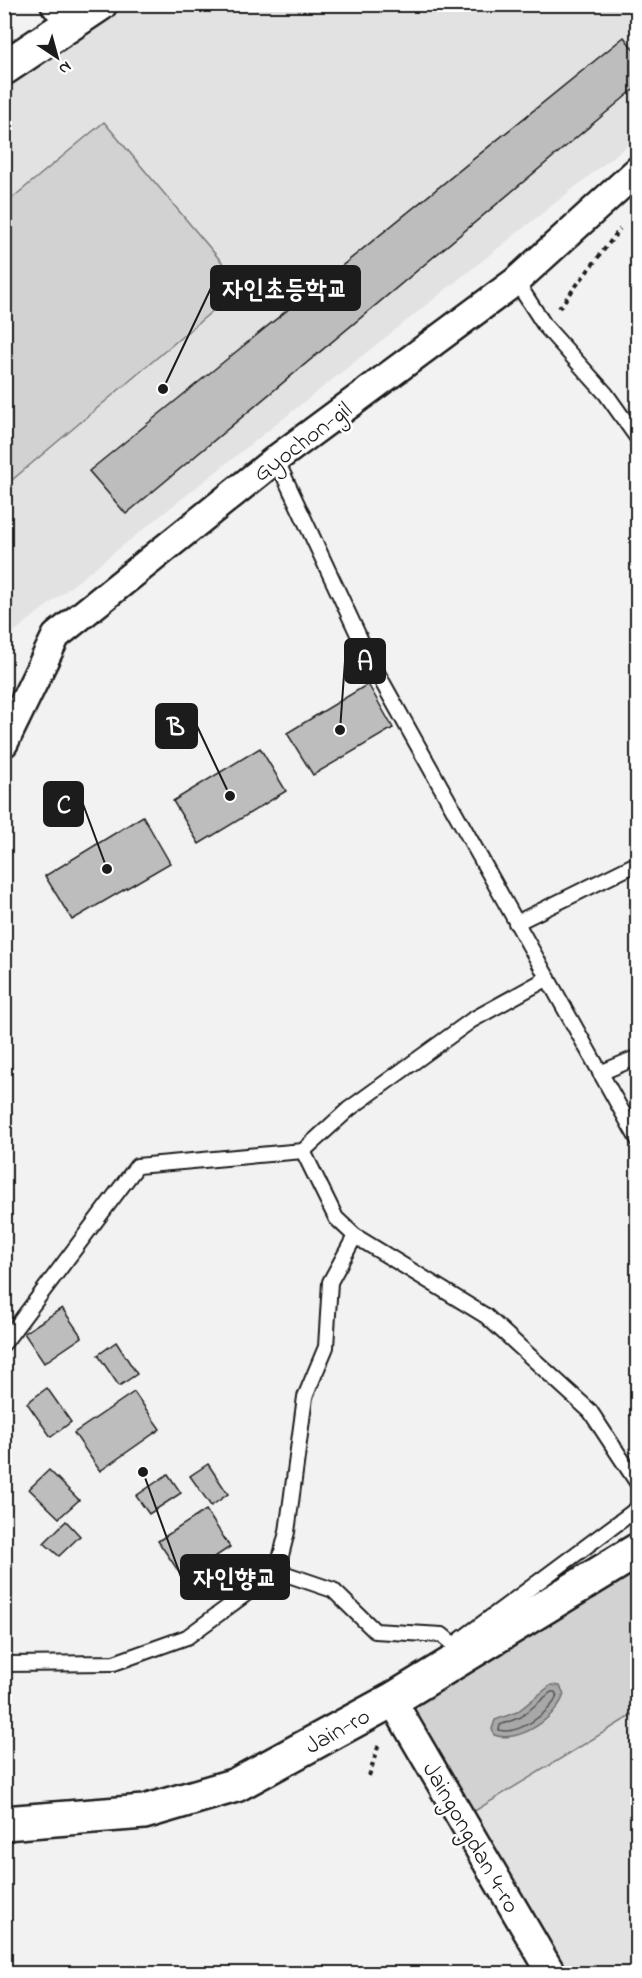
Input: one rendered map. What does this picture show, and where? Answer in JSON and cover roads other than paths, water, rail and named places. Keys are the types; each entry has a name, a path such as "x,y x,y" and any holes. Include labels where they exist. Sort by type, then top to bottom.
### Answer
{"street":[{"path":"4,68 79,9"},
{"name":"Gyochon-gil","path":"4,743 56,636 276,459 516,281 638,170"},
{"name":"Jain-ro","path":"4,1823 144,1812 236,1785 392,1700 460,1650 638,1550"},
{"name":"Jaingongdan 4-ro","path":"392,1700 552,1974"}],"lane":[{"path":"516,281 545,326 606,394 638,439"},
{"path":"276,459 370,660 638,1140"},
{"path":"516,923 638,862"},
{"path":"6,1338 137,1166 303,1151 349,1109 472,1020 548,978"},
{"path":"600,1073 638,1057"},
{"path":"303,1151 336,1218 355,1236 486,1316 590,1411 638,1484"},
{"path":"4,1664 114,1663 187,1637 277,1571 287,1532 304,1397 326,1347 330,1282 355,1236"},
{"path":"277,1571 333,1590 375,1631 442,1635 460,1650 638,1508"}],"water":[{"path":"551,1685 560,1686 564,1694 560,1703 545,1720 514,1736 494,1735 492,1729 495,1720 517,1712"}],"place":[{"name":"자인초등학교","path":"163,389"},
{"name":"A","path":"340,730"},
{"name":"B","path":"230,796"},
{"name":"C","path":"107,869"},
{"name":"자인향교","path":"143,1472"}]}
